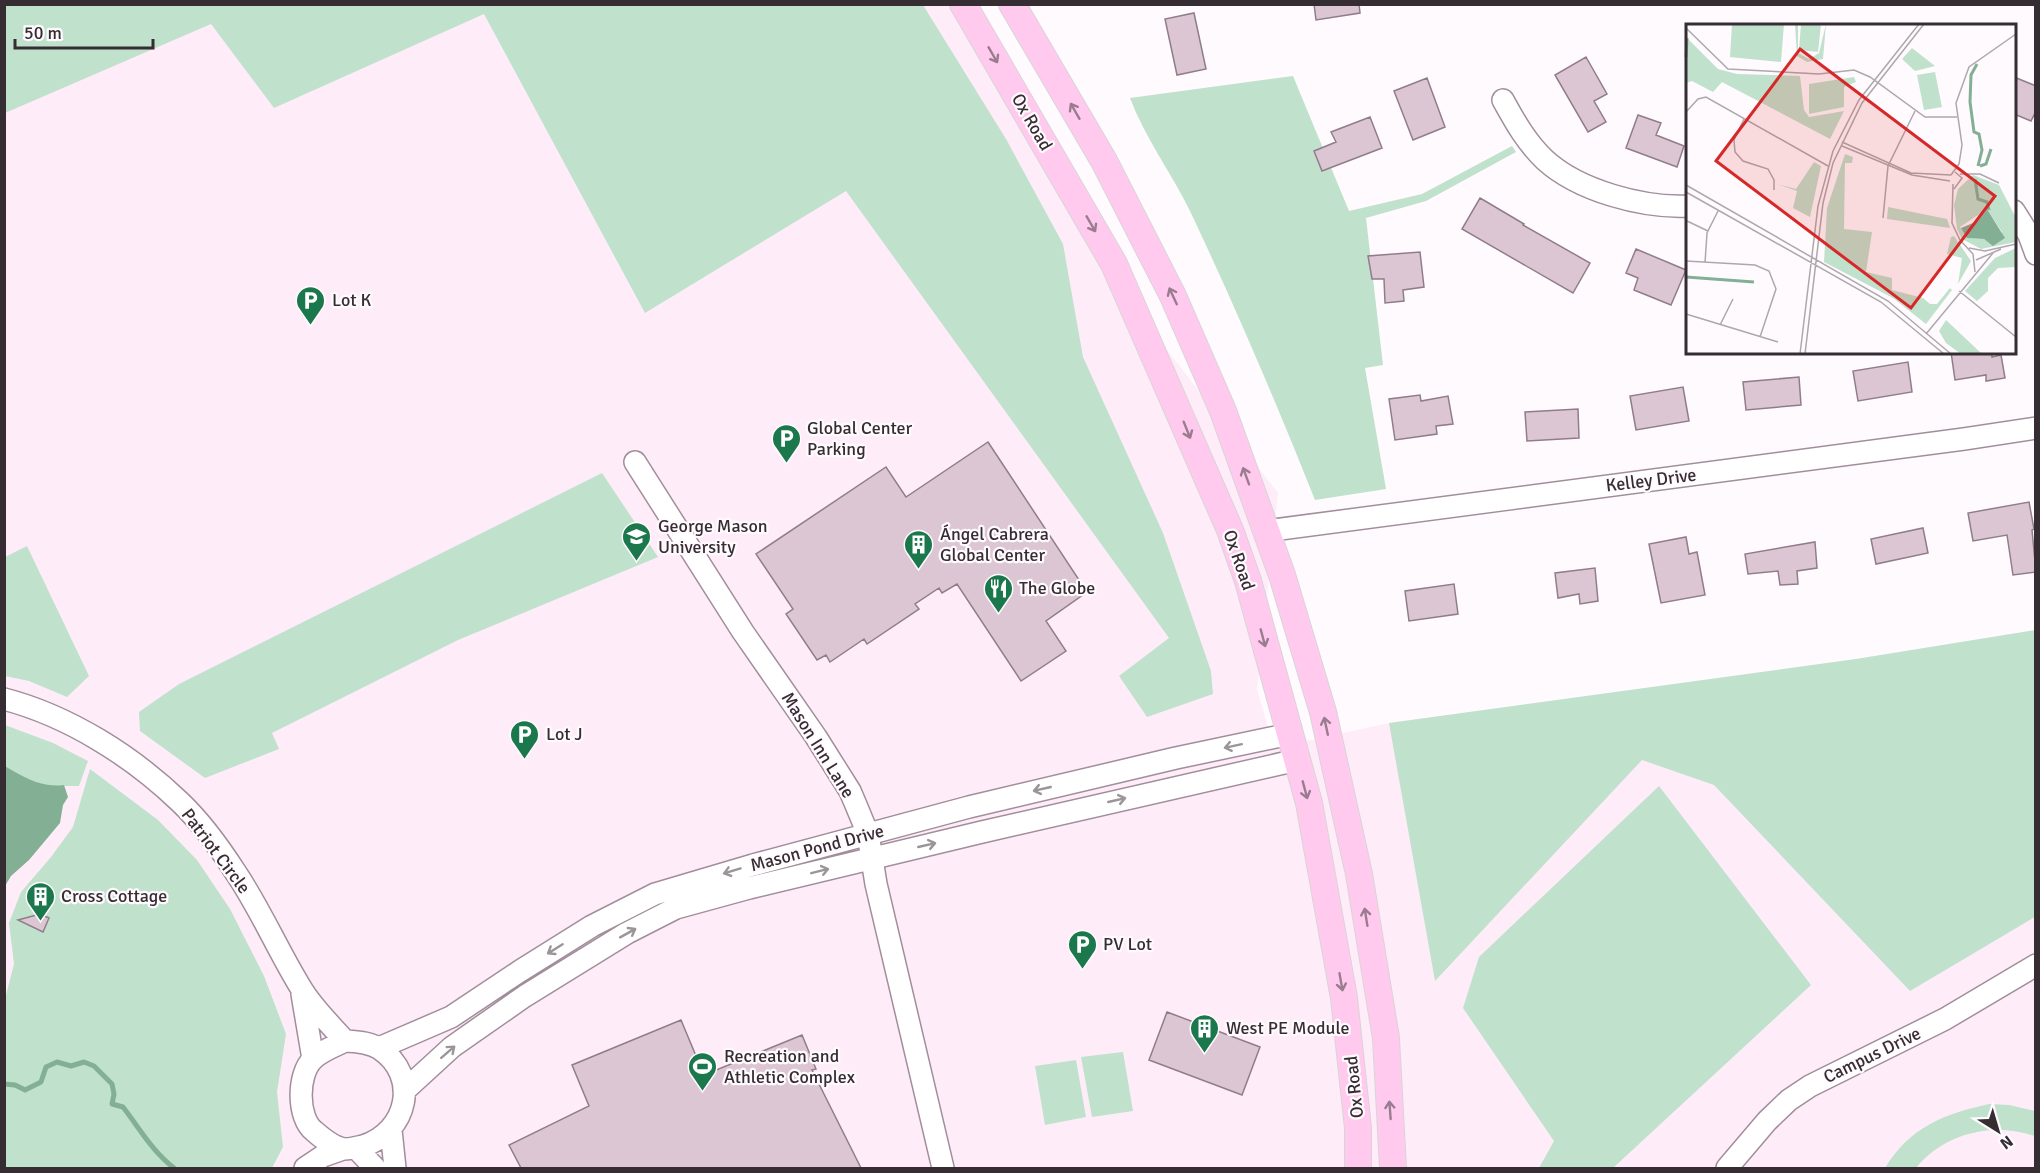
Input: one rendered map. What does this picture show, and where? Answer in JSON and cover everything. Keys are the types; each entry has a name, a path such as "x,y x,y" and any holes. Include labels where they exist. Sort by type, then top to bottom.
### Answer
{"main road":[{"name":"Ox Road","path":"963,4 1114,264 1230,530 1248,581 1309,803 1344,998 1358,1128 1358,1168"},
{"name":"Ox Road","path":"1012,4 1104,162 1173,296 1223,411 1308,656 1323,712 1359,874 1386,1038 1393,1168"},
{"path":"1203,468 1231,510 1245,522 1266,531 1250,562 1248,581"}],"street":[{"path":"1503,100 1533,148 1547,162 1572,178 1599,191 1628,200 1654,205 1686,206"},
{"path":"2016,214 2029,235 2036,254"},
{"name":"Kelley Drive","path":"1266,531 1953,441 2036,428"},
{"name":"Mason Inn Lane","path":"635,462 743,632 816,737 850,791 868,834 871,858 943,1168"},
{"name":"Patriot Circle","path":"4,699 40,711 76,728 120,754 181,802 207,832 237,873 302,990 345,1041"},
{"name":"Mason Pond Drive","path":"379,1048 451,1017 592,926 655,894 969,807 1176,758 1290,734"},
{"name":"Mason Pond Drive","path":"404,1091 452,1047 525,996 627,933 676,908 871,858 1297,760"},
{"name":"Campus Drive","path":"1727,1168 1767,1121 1810,1086 1945,1018 2036,965"},
{"path":"302,990 313,1059"},
{"path":"345,1041 364,1042 379,1048 392,1059 401,1074 404,1091 403,1108 391,1130 373,1143 323,1156 306,1167 311,1148 310,1129 302,1106 301,1092 306,1067 313,1059 345,1041"},
{"path":"310,1129 326,1141 350,1148 375,1168"},
{"path":"391,1130 395,1168"}],"shaded area":[{"path":"5,4 923,5 1006,139 1063,244 1083,357 1163,533 1211,671 1213,694 1147,717 1119,676 1169,638 846,191 645,313 484,14 274,108 211,24 5,113"},
{"name":"George Mason University","path":"5,5 953,5 1102,266 1278,493 1257,689 1274,748 1389,723 1856,659 2035,630 2035,1168 5,1168"},
{"path":"1293,76 1349,211 1422,194 1512,146 1516,152 1426,201 1366,218 1383,365 1365,368 1386,489 1315,500 1255,354 1207,247 1130,98"},
{"path":"602,473 658,557 458,640 272,733 279,749 205,778 140,731 139,712 179,684"},
{"path":"27,546 89,676 67,697 29,681 5,676 5,557"},
{"path":"2035,630 2035,917 1910,991 1714,785 1642,760 1435,981 1389,723 1856,659"},
{"path":"5,725 53,743 88,761 79,786 54,786 32,782 5,766"},
{"path":"5,766 40,783 64,785 68,797 63,805 60,823 29,860 11,876 5,886"},
{"path":"90,769 158,820 197,860 230,909 264,976 286,1034 277,1092 283,1147 272,1168 5,1168 4,1003 14,964 9,923 21,892 73,827"},
{"path":"1659,786 1811,985 1613,1168 1539,1168 1554,1141 1463,1008 1479,957"},
{"path":"1123,1052 1133,1111 1092,1117 1081,1057"},
{"path":"1076,1060 1086,1117 1045,1125 1035,1066"},
{"path":"1989,1104 2009,1105 2035,1111 2035,1136 2002,1130 1970,1134 1941,1146 1916,1168 1885,1168 1905,1142 1930,1124 1957,1112"}],"building":[{"path":"1314,4 1359,4 1360,13 1316,20"},
{"path":"1194,13 1206,69 1177,75 1165,19"},
{"path":"1586,57 1607,94 1594,101 1606,122 1588,132 1555,75"},
{"path":"1427,78 1445,127 1413,140 1394,91"},
{"path":"2016,78 2036,86 2036,111 2031,121 2016,115"},
{"path":"1638,115 1661,123 1656,135 1684,146 1677,167 1626,148"},
{"path":"1370,117 1382,148 1322,171 1314,151 1336,142 1331,132"},
{"path":"1480,198 1590,263 1573,293 1462,229"},
{"path":"1636,249 1686,270 1671,305 1634,290 1638,278 1626,273"},
{"path":"1420,252 1424,287 1403,290 1404,301 1385,303 1384,279 1372,279 1368,256"},
{"path":"1951,354 1992,354 1992,357 2001,355 2005,378 1986,381 1986,375 1955,380"},
{"path":"1908,362 1912,392 1858,401 1853,371"},
{"path":"1799,377 1801,405 1746,410 1743,382"},
{"path":"1683,387 1689,421 1636,430 1630,396"},
{"path":"1420,395 1421,401 1448,396 1453,424 1436,426 1437,434 1395,440 1389,399"},
{"path":"1578,409 1579,438 1527,441 1525,412"},
{"name":"Ángel Cabrera Global Center","path":"988,442 1087,592 1046,621 1066,651 1021,681 957,584 942,593 939,588 915,604 919,609 867,644 864,639 830,662 826,655 817,660 786,614 793,609 756,554 886,467 906,497"},
{"path":"2029,502 2034,529 2032,530 2036,572 2013,575 2007,535 1973,541 1968,513"},
{"path":"1923,528 1928,553 1876,564 1871,539"},
{"path":"1686,537 1689,554 1697,552 1705,595 1661,603 1649,544"},
{"path":"1815,542 1817,568 1797,571 1798,584 1780,585 1778,571 1748,574 1745,554"},
{"path":"1595,568 1598,601 1580,604 1579,594 1558,598 1555,573"},
{"path":"1454,584 1458,614 1409,621 1405,591"},
{"name":"Cross Cottage","path":"40,914 49,918 43,932 18,920"},
{"name":"West PE Module","path":"1167,1012 1260,1047 1242,1095 1149,1060"},
{"name":"Recreation and Athletic Complex","path":"681,1020 704,1075 802,1035 816,1069 812,1070 861,1168 521,1168 509,1145 589,1106 572,1065"}],"waterway":[{"path":"4,1084 15,1085 25,1090 41,1082 46,1067 57,1062 71,1066 84,1062 94,1066 112,1084 114,1094 112,1104 123,1107 153,1147 174,1168"}],"place":[{"name":"Lot K","path":"311,326"},
{"name":"Global Center Parking","path":"786,464"},
{"name":"George Mason University","path":"637,562"},
{"name":"Ángel Cabrera Global Center","path":"919,570"},
{"name":"The Globe","path":"998,614"},
{"name":"Lot J","path":"525,760"},
{"name":"Cross Cottage","path":"40,922"},
{"name":"PV Lot","path":"1082,970"},
{"name":"West PE Module","path":"1205,1054"},
{"name":"Recreation and Athletic Complex","path":"703,1092"}]}
